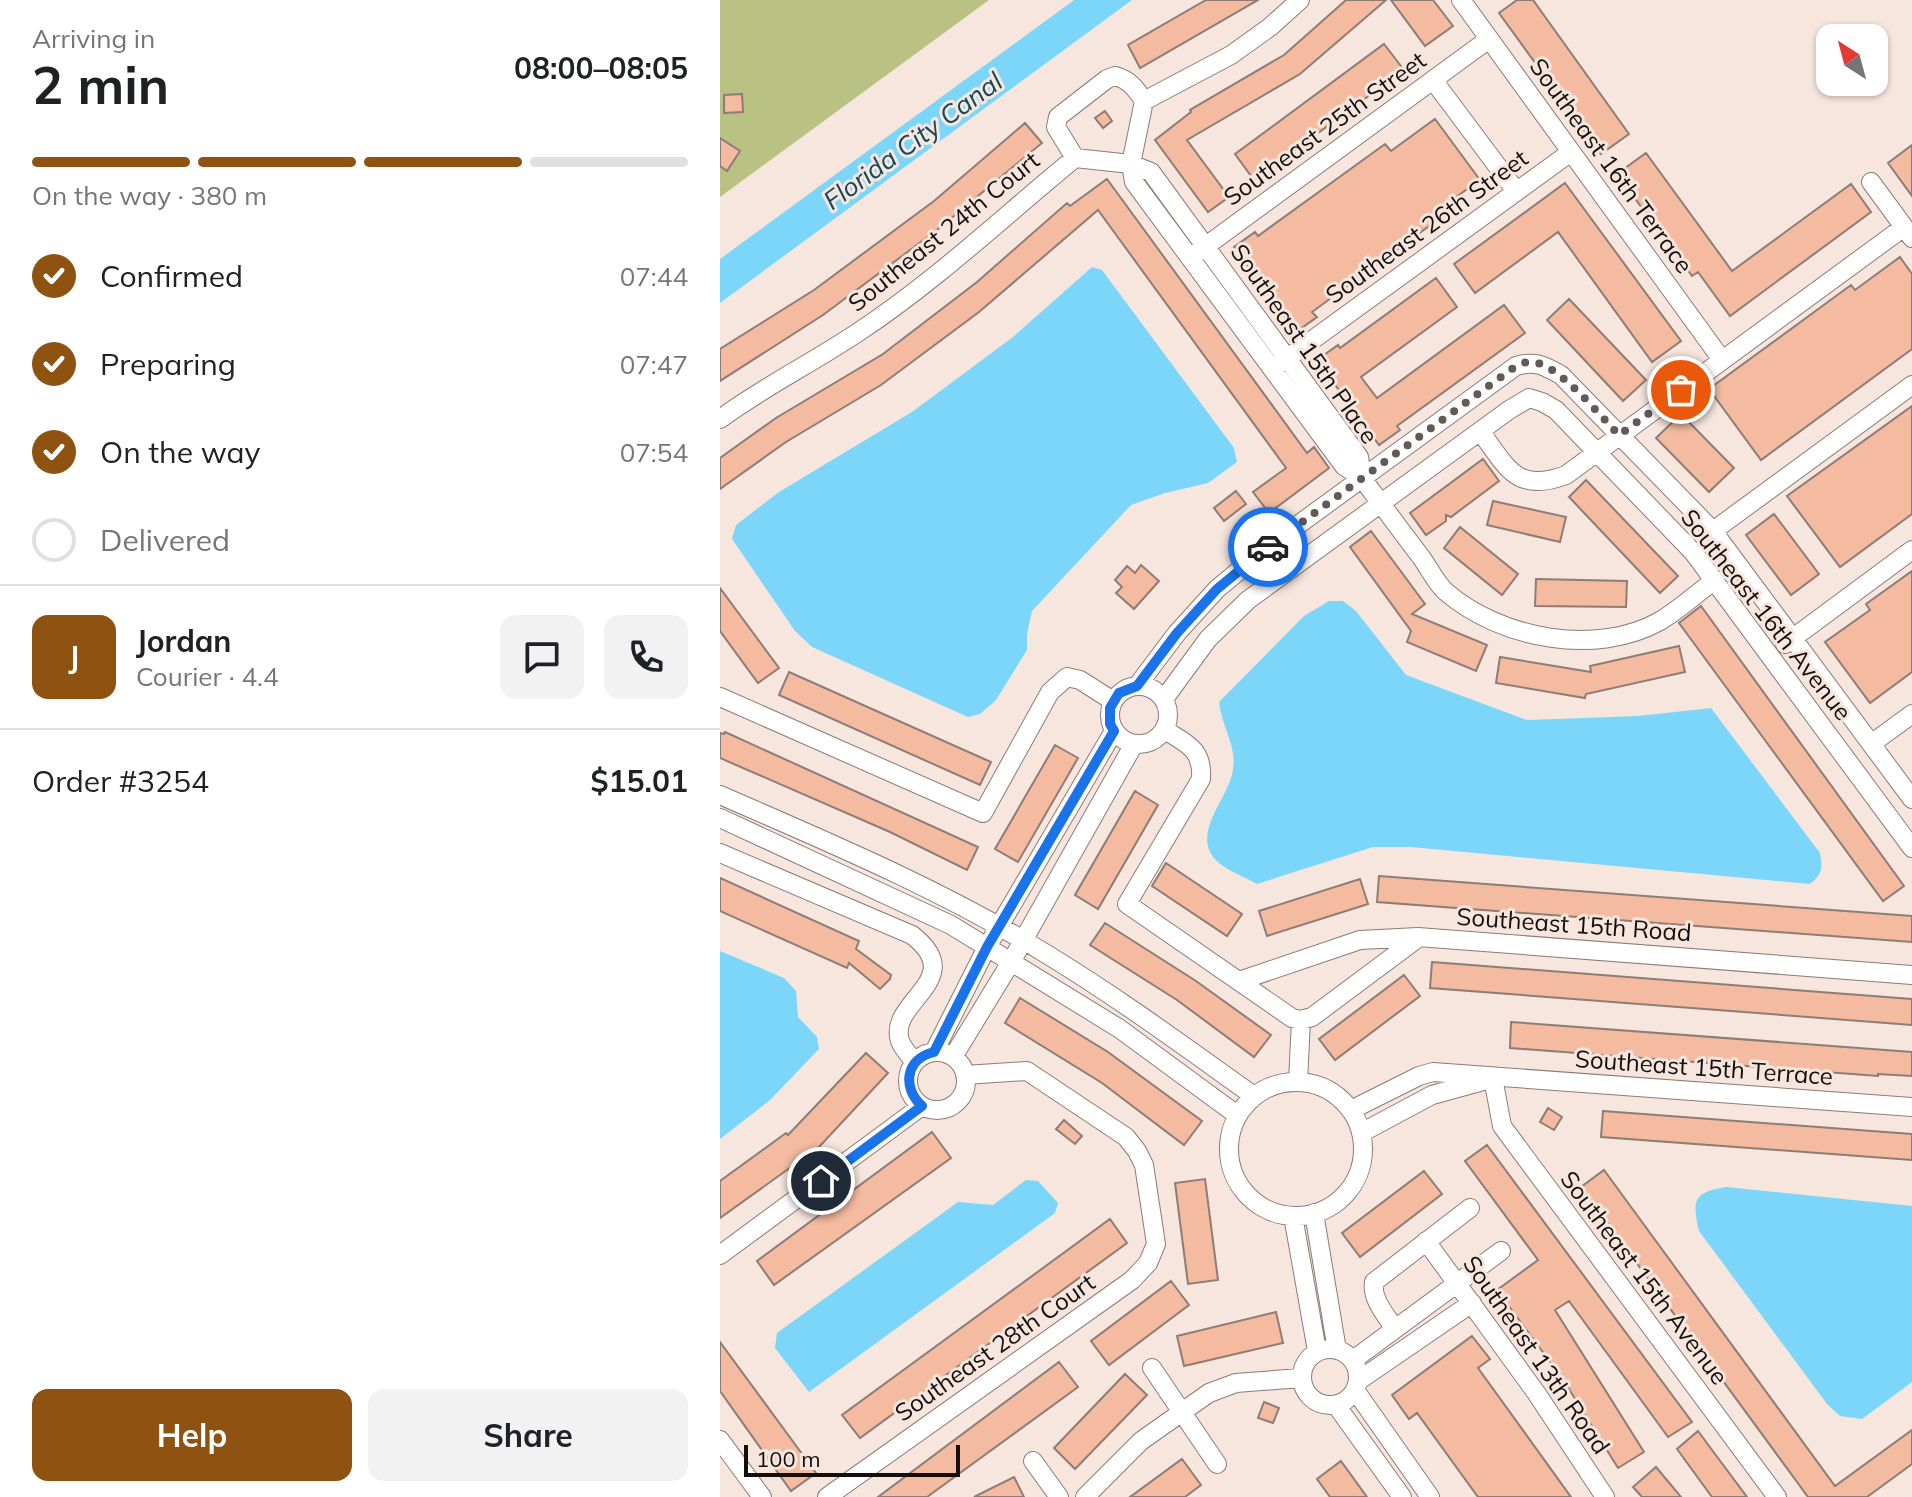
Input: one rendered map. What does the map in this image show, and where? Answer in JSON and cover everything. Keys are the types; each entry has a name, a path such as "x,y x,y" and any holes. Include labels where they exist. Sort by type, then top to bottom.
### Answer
{"street":[{"path":"1131,164 1144,101 1231,55 1270,27 1300,0"},
{"name":"Southeast 16th Terrace","path":"1461,0 1722,360"},
{"name":"Southeast 25th Street","path":"1190,258 1489,39"},
{"name":"Southeast 24th Court","path":"1075,158 1056,127 1058,117 1064,110 1115,76 1124,78 1135,87 1144,101"},
{"path":"1433,80 1516,191"},
{"name":"Southeast 26th Street","path":"1280,364 1571,152"},
{"name":"Southeast 24th Court","path":"720,419 756,392 860,331 926,283 1075,158 1131,164"},
{"name":"Southeast 15th Place","path":"1131,164 1151,172 1205,246 1280,364"},
{"name":"Southeast 15th Place","path":"1131,164 1134,182 1190,258 1359,457 1362,478"},
{"path":"1164,699 1208,639 1248,600 1480,431 1515,475 1531,483 1566,475 1722,360 1908,233 1871,182"},
{"name":"Southeast 16th Avenue","path":"1362,478 1516,366 1529,362 1543,365 1561,375 1713,531 1912,799"},
{"path":"1713,531 1912,385"},
{"name":"Southeast 16th Avenue","path":"1480,431 1529,398 1556,410 1693,552 1912,848"},
{"path":"1137,686 1152,689 1164,699 1168,714 1165,730 1152,742 1134,744 1119,737 1109,716 1119,693 1137,686 1177,633 1217,589 1265,549 1362,478 1445,591 1482,614 1518,630 1567,639 1629,634 1660,620 1715,580"},
{"path":"1770,655 1912,550"},
{"path":"720,682 728,700 983,813 1050,692 1060,681 1067,677 1080,680 1113,701"},
{"path":"1871,744 1912,714"},
{"path":"1165,730 1194,749 1202,764 1201,779 1127,904 1292,1018 1301,1020 1312,1017 1418,937"},
{"path":"934,1052 953,1057 965,1075 966,1084 958,1102 941,1110 922,1106 909,1091 908,1081 915,1062 934,1052 987,947 1114,731"},
{"path":"953,1057 1011,962 1134,744"},
{"path":"1097,761 1118,774"},
{"path":"720,795 878,864 999,927 1131,1009 1254,1096"},
{"path":"720,818 938,919 987,947 1120,1029 1237,1115"},
{"path":"720,853 912,935 927,946 933,959 931,976 904,1018 899,1033 901,1044 915,1062"},
{"name":"Southeast 15th Road","path":"1239,981 1360,940 1418,937 1912,975"},
{"path":"1298,1081 1301,1020"},
{"name":"Southeast 28th Court","path":"827,1497 1132,1280 1148,1263 1156,1244 1144,1165 1126,1137 1027,1071 965,1075"},
{"path":"1432,1095 1433,1072"},
{"name":"Southeast 15th Terrace","path":"1351,1110 1433,1072 1912,1107"},
{"name":"Southeast 15th Terrace","path":"1361,1133 1432,1095 1493,1078"},
{"name":"Southeast 15th Avenue","path":"1493,1078 1502,1126 1777,1497"},
{"path":"1298,1081 1318,1085 1337,1095 1351,1110 1361,1133 1363,1153 1358,1173 1348,1191 1333,1204 1314,1213 1293,1216 1273,1212 1256,1203 1237,1181 1228,1153 1230,1133 1237,1115 1254,1096 1268,1088 1298,1081"},
{"path":"720,1255 922,1106"},
{"path":"1395,1329 1377,1302 1372,1289 1374,1282 1470,1208"},
{"path":"1314,1213 1337,1350"},
{"path":"1293,1216 1317,1351"},
{"name":"Southeast 13th Road","path":"1426,1241 1537,1394 1605,1497"},
{"path":"1353,1360 1501,1251"},
{"path":"1353,1360 1337,1350 1317,1351 1305,1362 1301,1378 1307,1395 1322,1405 1336,1405 1350,1397 1356,1386 1472,1303"},
{"path":"1353,1360 1356,1386 1430,1497"},
{"path":"1152,1368 1217,1464"},
{"path":"1085,1497 1141,1441 1209,1393 1236,1383 1301,1378"},
{"path":"1336,1405 1402,1497"},
{"path":"720,1440 762,1497"},
{"path":"1033,1461 1059,1497"}],"green space":[{"path":"720,0 989,0 720,197"}],"water":[{"name":"Florida City Canal","path":"1074,0 1132,0 720,303 720,259"},
{"path":"1092,267 1102,270 1234,448 1237,462 1208,483 1131,505 1032,611 1027,650 996,700 980,714 968,717 812,647 795,631 732,539 736,525 779,492 912,412 1013,337"},
{"path":"1329,601 1343,601 1356,611 1406,675 1527,720 1638,716 1711,708 1820,853 1819,874 1810,884 1411,847 1373,847 1257,884 1228,869 1214,858 1208,848 1207,837 1230,780 1234,760 1219,702 1304,616"},
{"path":"720,951 784,978 796,991 798,1017 817,1037 819,1049 770,1100 720,1139"},
{"path":"1026,1180 1038,1181 1058,1203 1055,1213 809,1392 775,1348 777,1333 958,1202 993,1205"},
{"path":"1726,1187 1912,1206 1912,1382 1862,1419 1840,1416 1827,1404 1699,1231 1696,1205 1701,1195"}],"building":[{"path":"1206,0 1258,0 1140,68 1128,45"},
{"path":"1346,0 1386,0 1300,74 1187,140 1229,197 1208,212 1155,140 1190,110 1284,55"},
{"path":"1391,0 1433,0 1453,26 1425,46"},
{"path":"1517,0 1533,0 1629,134 1601,154 1499,13"},
{"path":"1384,44 1404,70 1254,180 1235,154"},
{"path":"742,94 743,112 724,113 724,95"},
{"path":"1105,111 1112,121 1103,128 1095,118"},
{"path":"1435,119 1480,180 1435,212 1440,218 1312,312 1317,317 1296,332 1234,247 1255,232 1258,236 1385,144 1391,151"},
{"path":"1025,123 1042,143 937,230 823,315 720,381 720,349 814,290 934,201"},
{"path":"720,138 740,151 727,171 720,166"},
{"path":"1912,145 1912,196 1888,163"},
{"path":"1646,153 1732,271 1851,184 1871,212 1730,316 1698,272 1692,276 1617,174"},
{"path":"1107,179 1307,453 1314,447 1329,468 1269,513 1253,492 1286,468 1098,210 979,312 881,385 786,442 720,489 720,458 776,418 883,354 977,282 1067,203 1070,206"},
{"path":"1565,183 1681,341 1652,362 1558,232 1475,293 1454,264"},
{"path":"1900,257 1912,274 1912,349 1761,460 1709,389 1851,285 1855,290"},
{"path":"1436,278 1457,307 1361,377 1377,398 1504,305 1525,333 1397,426 1400,430 1379,445 1317,360 1338,345 1340,348"},
{"path":"1569,299 1646,380 1623,401 1547,320"},
{"path":"1912,406 1912,514 1840,567 1787,496"},
{"path":"1681,414 1734,468 1709,492 1656,438"},
{"path":"1483,459 1499,481 1451,517 1446,515 1446,521 1426,535 1410,513"},
{"path":"1586,480 1678,576 1660,593 1569,497"},
{"path":"1236,491 1246,504 1224,521 1214,508"},
{"path":"1493,501 1566,517 1560,542 1487,525"},
{"path":"1774,514 1819,574 1791,595 1746,535"},
{"path":"1460,527 1518,574 1502,595 1444,548"},
{"path":"1371,531 1425,604 1412,614 1487,645 1476,671 1407,642 1411,631 1350,547"},
{"path":"1141,565 1159,581 1134,609 1116,593 1122,587 1115,580 1127,566 1135,573"},
{"path":"1912,571 1912,672 1870,703 1825,642 1870,610 1866,604"},
{"path":"1536,579 1627,581 1626,607 1535,606"},
{"path":"720,588 779,668 758,683 720,631"},
{"path":"1701,606 1904,886 1883,901 1679,623"},
{"path":"1679,646 1685,672 1586,694 1585,698 1496,683 1500,657 1591,672 1590,666"},
{"path":"789,672 991,762 980,785 779,695"},
{"path":"725,732 978,847 967,870 890,832 720,758 720,733"},
{"path":"1055,745 1078,758 1018,862 995,849"},
{"path":"1135,791 1158,805 1098,909 1075,895"},
{"path":"1166,863 1242,914 1227,936 1152,886"},
{"path":"1379,876 1912,916 1912,942 1377,902"},
{"path":"720,878 859,941 856,949 891,975 890,979 880,989 849,963 847,968 720,911"},
{"path":"1360,879 1368,904 1267,936 1259,911"},
{"path":"1105,923 1196,981 1271,1035 1254,1057 1177,1000 1090,945"},
{"path":"1432,962 1912,999 1912,1025 1430,988"},
{"path":"1404,975 1420,996 1335,1060 1319,1039"},
{"path":"1020,998 1108,1052 1202,1121 1184,1145 1102,1083 1005,1023"},
{"path":"1511,1022 1912,1052 1912,1076 1510,1048"},
{"path":"866,1053 888,1073 819,1147 720,1218 720,1181 786,1133 788,1135"},
{"path":"1548,1108 1562,1117 1554,1130 1540,1122"},
{"path":"1603,1111 1912,1134 1912,1160 1601,1137"},
{"path":"1064,1120 1082,1136 1075,1144 1056,1129"},
{"path":"932,1132 951,1158 774,1285 757,1261"},
{"path":"1487,1145 1692,1422 1668,1437 1569,1301 1555,1310 1644,1452 1618,1468 1564,1381 1497,1290 1538,1260 1465,1161"},
{"path":"1604,1170 1835,1486 1912,1430 1912,1464 1867,1497 1808,1497 1581,1187"},
{"path":"1424,1171 1442,1194 1360,1257 1342,1233"},
{"path":"1205,1179 1218,1280 1188,1284 1175,1183"},
{"path":"1110,1219 1127,1243 860,1438 842,1415"},
{"path":"1171,1281 1189,1305 1109,1365 1091,1341"},
{"path":"1276,1312 1283,1343 1184,1366 1177,1336"},
{"path":"1472,1336 1490,1359 1478,1368 1571,1497 1478,1497 1417,1413 1409,1419 1392,1395"},
{"path":"720,1342 816,1473 791,1491 720,1391"},
{"path":"1059,1362 1078,1387 927,1497 878,1497"},
{"path":"1125,1374 1147,1395 1075,1469 1054,1448"},
{"path":"1264,1402 1279,1408 1273,1423 1258,1418"},
{"path":"1698,1431 1747,1497 1712,1497 1677,1449"},
{"path":"1182,1459 1201,1485 1185,1497 1130,1497"},
{"path":"1341,1461 1367,1497 1330,1497 1317,1479"},
{"path":"1656,1467 1681,1497 1642,1497 1633,1487"},
{"path":"1014,1477 1024,1497 974,1497"}],"way so far":[{"path":"1268,547 1516,366 1529,362 1543,365 1561,375 1619,435 1681,390"}],"route":[{"path":"821,1181 922,1106 909,1091 910,1071 920,1058 934,1052 987,947 1114,731 1109,716 1113,701 1119,693 1137,686 1177,633 1217,589 1268,547"}]}
